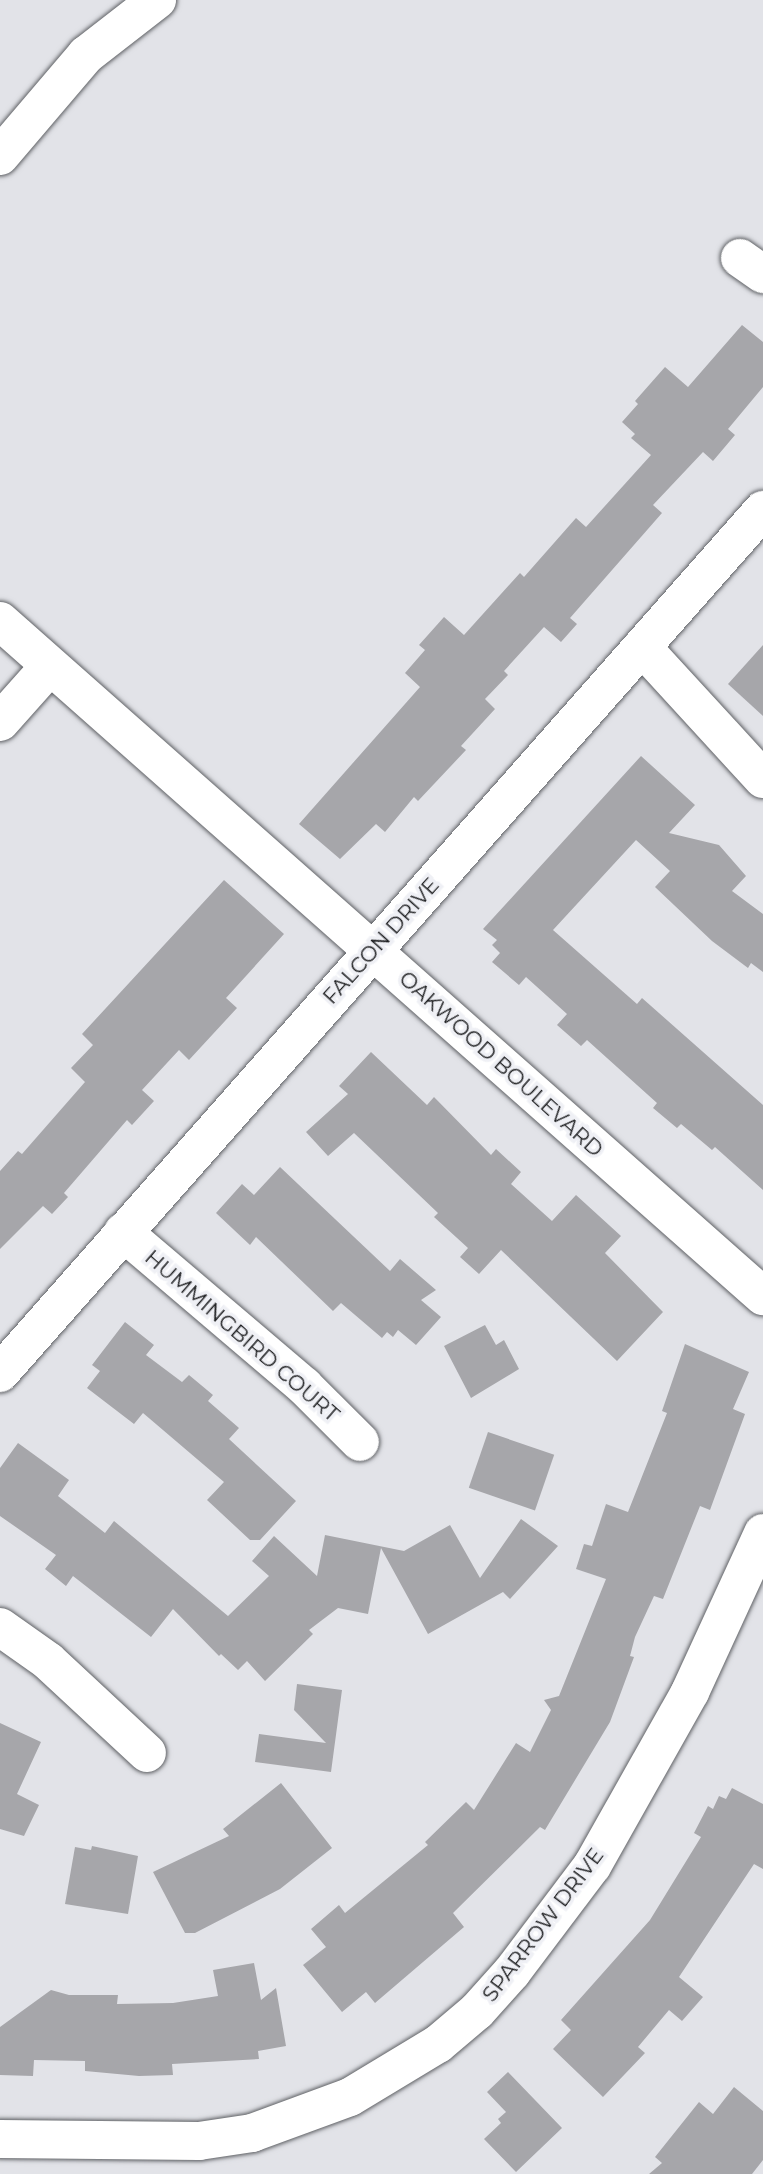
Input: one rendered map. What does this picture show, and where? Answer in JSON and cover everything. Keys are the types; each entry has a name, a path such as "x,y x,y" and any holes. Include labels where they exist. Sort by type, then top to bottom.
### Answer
{"street":[{"path":"0,156 86,55 157,0"},
{"name":"FALCON DRIVE","path":"0,1373 763,510"},
{"name":"OAKWOOD BOULEVARD","path":"0,621 49,667 373,948 763,1296"},
{"path":"642,647 763,779"},
{"path":"0,722 49,667"},
{"name":"HUMMINGBIRD COURT","path":"123,1232 304,1386 360,1442"},
{"name":"SPARROW DRIVE","path":"0,2139 199,2141 252,2133 350,2097 438,2044 477,2011 512,1972 592,1866 690,1692 763,1534"},
{"path":"0,1627 79,1687 147,1753"}],"building":[{"path":"742,325 763,342 763,387 728,429 735,435 713,461 703,452 653,505 662,513 570,618 577,624 561,642 544,627 504,671 508,675 485,699 495,709 461,746 466,750 418,801 414,797 385,832 376,824 340,859 299,824 420,687 405,673 425,650 419,645 444,617 464,635 520,573 524,577 576,518 586,527 651,455 631,438 635,434 622,422 638,404 635,401 665,367 688,387"},
{"path":"763,645 763,716 728,684"},
{"path":"641,756 695,805 669,833 719,845 746,876 732,891 763,914 763,972 751,963 748,968 712,941 655,887 670,871 636,840 553,930 637,1004 642,998 763,1105 763,1190 715,1147 712,1150 681,1124 677,1128 653,1108 657,1103 587,1040 581,1046 557,1025 567,1014 526,977 519,985 492,962 500,953 492,945 497,940 483,929"},
{"path":"224,880 284,934 226,998 237,1008 189,1060 179,1050 142,1090 154,1101 132,1125 127,1120 64,1193 68,1197 52,1214 43,1206 0,1249 0,1171 18,1151 22,1154 85,1082 71,1068 93,1045 82,1034"},
{"path":"371,1052 427,1105 434,1097 491,1155 496,1149 521,1172 511,1184 552,1221 576,1195 621,1236 605,1253 663,1312 617,1361 501,1250 479,1274 460,1257 468,1248 434,1217 438,1213 354,1133 328,1156 306,1132 348,1094 339,1086"},
{"path":"280,1167 390,1271 400,1259 436,1290 421,1300 441,1317 416,1345 398,1330 393,1337 387,1332 382,1338 341,1303 333,1311 256,1237 250,1245 216,1213 242,1184 254,1195"},
{"path":"125,1322 154,1345 146,1355 182,1382 189,1375 213,1395 208,1401 239,1428 229,1439 296,1501 260,1540 250,1540 207,1500 224,1482 143,1413 134,1424 87,1388 100,1371 92,1365"},
{"path":"485,1325 496,1345 504,1340 519,1369 471,1398 444,1346"},
{"path":"685,1344 749,1372 733,1409 745,1414 710,1510 700,1506 663,1599 654,1596 635,1637 630,1656 634,1657 610,1722 545,1830 540,1827 453,1913 464,1927 375,2003 366,1992 342,2012 303,1965 326,1947 311,1929 339,1905 345,1913 428,1845 425,1842 466,1802 474,1810 516,1743 530,1752 551,1710 544,1700 559,1696 606,1579 576,1569 584,1544 592,1546 606,1504 628,1512 667,1413 662,1411"},
{"path":"488,1432 554,1455 535,1511 469,1488"},
{"path":"18,1443 69,1480 58,1496 105,1533 114,1521 228,1616 269,1576 252,1561 274,1536 317,1576 325,1535 404,1551 450,1525 480,1578 521,1519 558,1546 510,1599 503,1592 428,1634 381,1548 368,1614 338,1608 309,1630 313,1634 265,1681 247,1661 238,1670 221,1654 219,1656 173,1609 151,1637 73,1576 66,1586 45,1569 56,1555 0,1516 0,1468"},
{"path":"297,1684 342,1690 331,1772 255,1762 259,1734 326,1743 294,1710"},
{"path":"0,1723 41,1742 17,1794 39,1805 24,1836 0,1829"},
{"path":"281,1783 332,1848 280,1889 195,1933 185,1933 153,1872 229,1836 223,1829"},
{"path":"732,1788 763,1804 763,1869 754,1864 679,1977 703,1997 682,2021 669,2010 638,2047 645,2053 603,2097 553,2049 571,2030 561,2020 650,1920 701,1837 694,1833 708,1806 713,1809 719,1796 726,1799"},
{"path":"92,1846 138,1856 128,1914 65,1904 75,1847 91,1850"},
{"path":"254,1963 261,2000 276,1988 286,2046 258,2051 259,2059 172,2064 173,2075 139,2076 85,2071 85,2061 34,2060 33,2076 0,2075 0,2027 51,1990 69,1995 118,1995 117,2004 173,2003 218,1996 213,1970"},
{"path":"508,2072 562,2128 516,2172 484,2139 501,2123 498,2119 506,2112 487,2092"},
{"path":"734,2087 763,2111 763,2160 752,2174 649,2174 662,2163 655,2157 699,2102 713,2114"}]}
